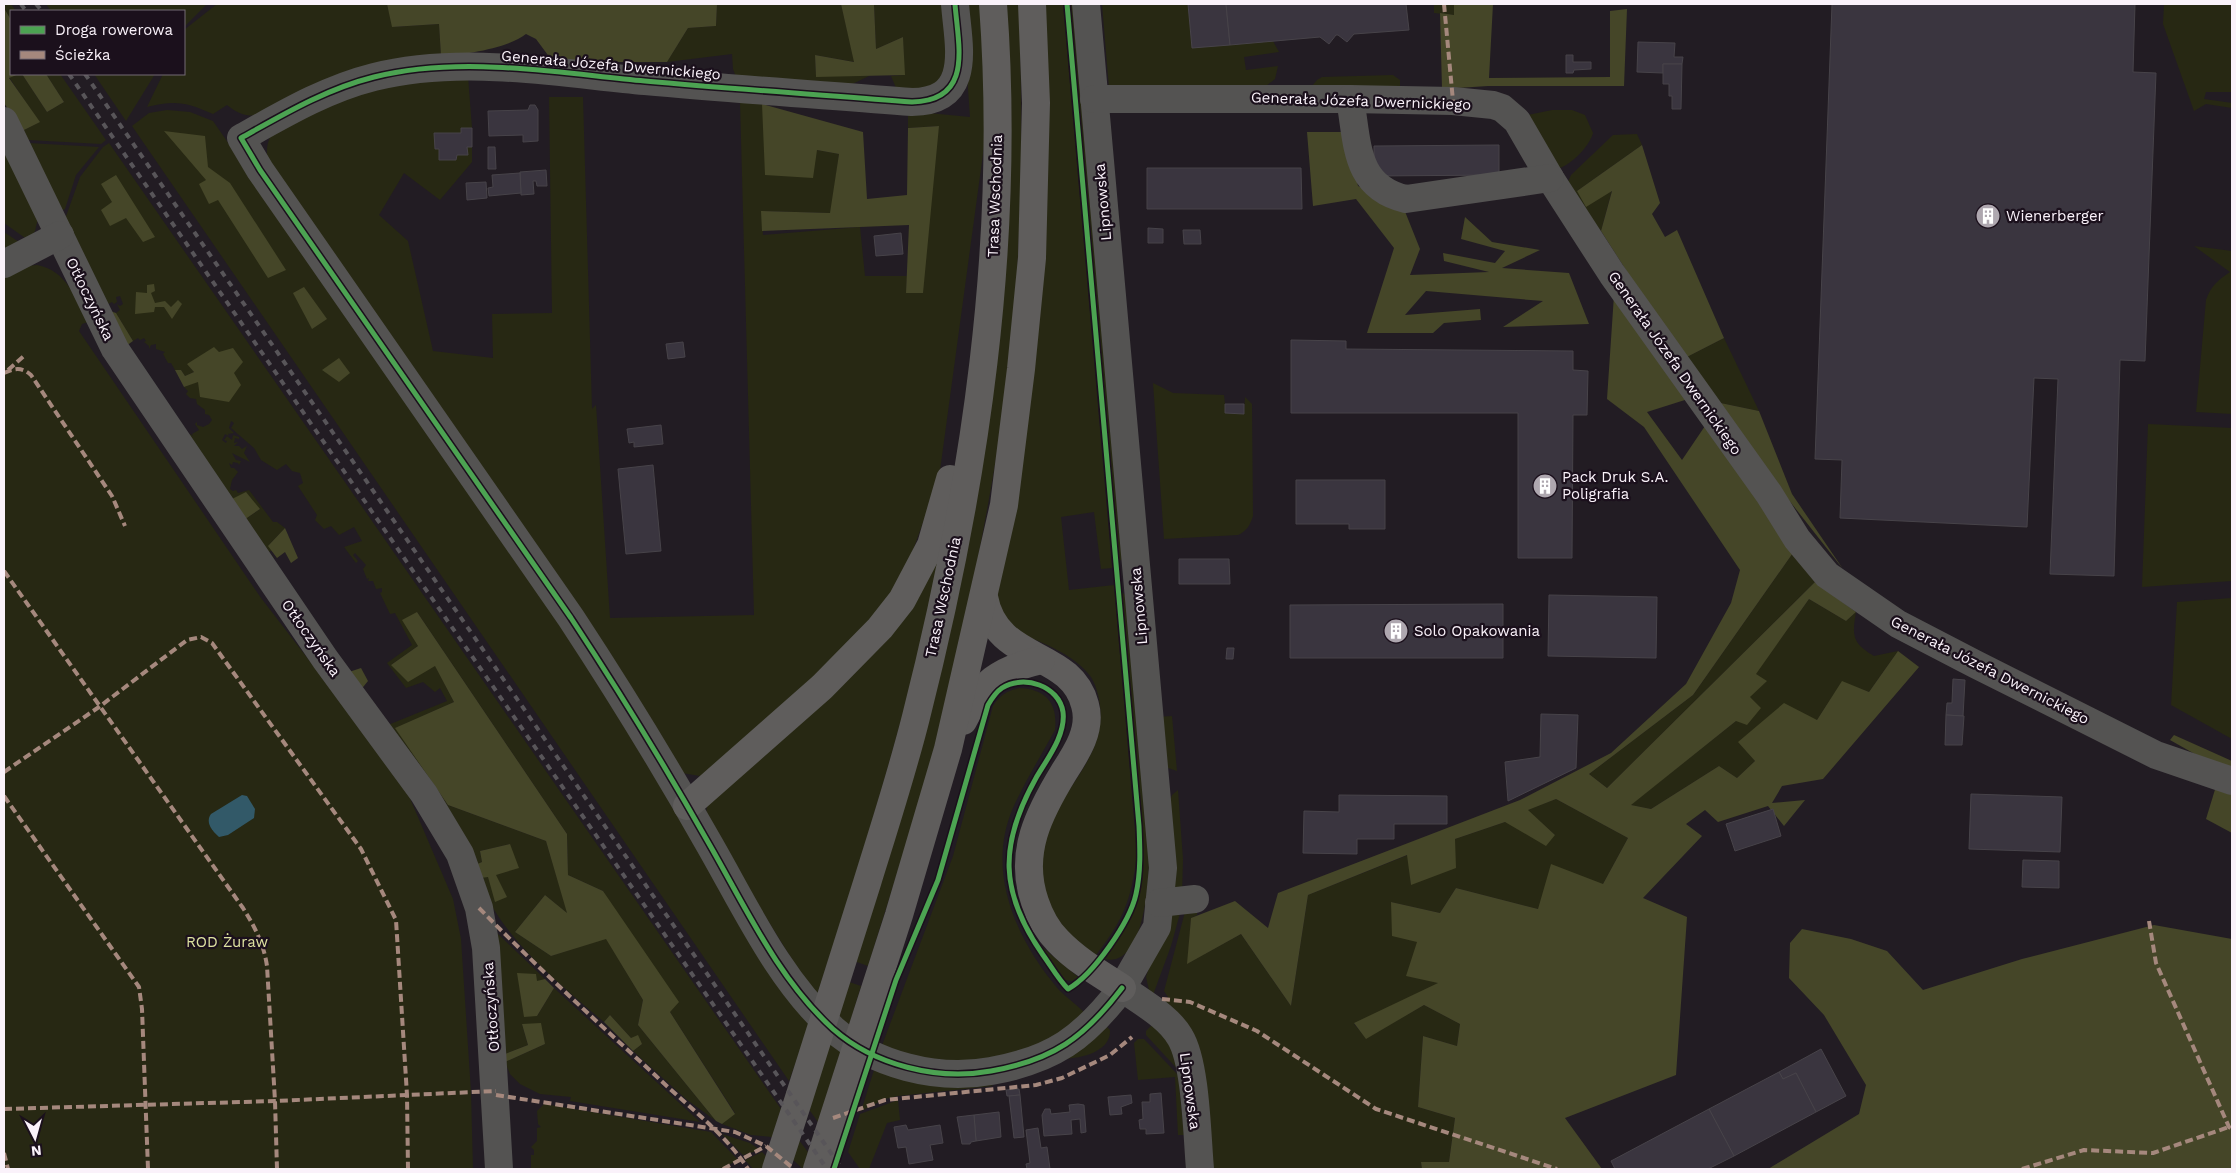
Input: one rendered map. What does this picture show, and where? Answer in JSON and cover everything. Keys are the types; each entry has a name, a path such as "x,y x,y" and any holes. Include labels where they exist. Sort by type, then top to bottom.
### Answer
{"main road":[{"name":"Trasa Wschodnia","path":"776,1169 836,982 916,718 953,560 975,423 988,320 995,218 998,106 993,4"},
{"path":"816,1169 899,915 948,748 1004,505 1032,258 1036,103 1032,4"},
{"path":"687,806 854,657 902,600 931,545 954,465 975,423"},
{"path":"984,597 990,616 1002,634 1012,643 1067,674 1076,684 1086,706 1086,729 1080,744 1035,825 1028,855 1031,892 1047,928 1058,942 1122,988"},
{"path":"948,748 972,703 985,684 1004,672 1041,660"}],"street":[{"name":"Generała Józefa Dwernickiego","path":"687,806 611,678 571,618 260,170 241,138 304,103 351,83 383,75 428,68 499,68 912,102 926,101 939,95 955,80 959,60 955,4"},
{"name":"Lipnowska","path":"1086,4 1163,868 1157,927 1122,988 1168,1022 1180,1037 1190,1069 1200,1169"},
{"name":"Generała Józefa Dwernickiego","path":"1094,99 1453,101 1493,105 1502,108 1517,121 1550,178 1612,274 1769,494 1797,539 1828,575 1898,624 1984,668 2156,755 2232,781"},
{"path":"1350,99 1362,163 1368,176 1377,187 1390,196 1406,199 1550,178"},
{"name":"Otłoczyńska","path":"9,130 60,234 92,305 115,349 325,659 424,794 460,854 479,908 486,948 499,1169"},
{"path":"4,264 60,234"},
{"path":"687,806 767,944 794,986 811,1007 835,1030 862,1049 892,1062 912,1069 959,1074 979,1074 1019,1066 1063,1047 1082,1033 1101,1016 1122,988"},
{"path":"1159,903 1195,899"}],"green space":[{"path":"4,4 11,4 15,10 10,10 10,18 4,8"},
{"path":"46,4 207,4 185,26 185,10 50,10"},
{"path":"217,4 387,4 393,27 439,24 441,56 261,115 251,116 243,114 227,105 213,114 181,103 166,103 147,107 163,75 185,75 185,29"},
{"path":"387,4 717,4 716,26 688,28 667,62 553,62 536,39 526,34 497,47 441,56 439,24 392,27"},
{"path":"717,4 841,4 855,62 815,55 816,76 869,76 846,87 736,77 733,69 732,54 667,62 688,28 716,26"},
{"path":"841,4 874,4 876,49 903,37 905,75 816,77 815,55 854,62"},
{"path":"874,4 945,4 949,38 948,62 938,81 925,89 897,90 891,76 904,75 903,37 876,49"},
{"path":"962,4 981,4 988,117 939,478 903,578 857,640 709,773 700,776 682,773 269,164 267,149 269,139 271,135 366,88 468,76 472,128 462,128 461,133 435,133 435,149 439,149 439,160 456,160 457,155 467,155 467,147 472,147 472,162 440,200 404,173 379,215 408,241 433,351 493,358 492,314 552,313 549,97 583,97 592,409 596,405 610,618 754,615 740,102 762,104 817,150 839,154 831,213 762,211 763,235 860,227 865,276 907,276 906,292 939,126 908,128 908,111 970,117"},
{"path":"1003,4 1019,4 1021,59 1021,170 1017,281 1006,391 981,544 945,707 918,805 868,966 854,961 961,574"},
{"path":"1044,4 1063,4 1112,568 1101,569 1094,512 1061,517 1069,590 1114,585 1137,855 1132,885 1125,908 1113,931 1096,955 1070,934 1052,910 1044,888 1041,849 1051,819 1089,758 1096,742 1100,725 1100,706 1097,691 1091,677 1074,660 1007,627 997,597 1017,488"},
{"path":"1068,4 1074,4 1122,559 1118,562"},
{"path":"1102,4 1188,4 1192,48 1273,41 1279,52 1244,57 1246,70 1278,66 1275,79 1261,90 1109,88"},
{"path":"1434,4 1454,4 1454,15 1434,13"},
{"path":"1454,4 1493,4 1489,78 1610,77 1610,11 1627,9 1624,86 1488,86 1442,89 1440,13 1454,15"},
{"path":"2164,4 2232,4 2232,92 2206,92 2204,99 2232,103 2232,108 2206,104 2194,111 2163,24"},
{"path":"4,8 10,18 10,75 16,75 9,78 40,122 22,131 4,103"},
{"path":"23,75 47,112 64,102 47,75 61,75 106,140 101,144 28,140 22,131 39,122 9,77"},
{"path":"23,75 47,75 64,102 47,112"},
{"path":"95,75 154,75 126,121"},
{"path":"1393,75 1400,80 1400,88 1312,86 1322,77"},
{"path":"762,104 863,132 867,199 907,195 908,128 939,126 923,293 906,293 909,225 762,231 761,211 830,213 839,154 817,150 813,178 765,175"},
{"path":"167,110 190,112 213,121 600,679 810,1023 789,1081 132,126 149,113"},
{"path":"1552,110 1572,110 1585,115 1593,133 1588,144 1579,155 1568,164 1557,169 1528,115"},
{"path":"164,131 205,136 208,167 230,183 286,270 268,278 218,200 209,204 199,184 206,180"},
{"path":"1307,132 1346,132 1358,186 1402,204 1420,249 1410,275 1489,272 1444,261 1443,253 1495,263 1505,251 1461,239 1465,217 1492,242 1540,250 1502,268 1569,273 1589,324 1503,327 1543,301 1426,291 1405,315 1480,309 1481,320 1444,323 1433,333 1367,333 1394,248 1356,199 1313,206"},
{"path":"1637,134 1642,145 1577,191 1612,190 1601,231 1573,206 1567,184 1571,175 1613,135"},
{"path":"28,143 99,147 76,175 65,209 59,212"},
{"path":"109,143 781,1109 772,1137 751,1135 722,1124 735,1113 670,1012 603,891 568,875 567,834 417,612 418,646 391,665 435,665 454,702 396,728 448,805 546,841 568,914 545,895 515,932 551,956 606,938 643,1000 638,1025 716,1121 686,1099 633,1051 642,1044 631,1038 610,1015 604,1022 542,967 501,920 489,900 481,878 495,875 510,844 480,851 482,862 475,865 388,725 447,701 440,688 435,692 423,682 406,688 387,663 412,645 395,613 390,614 380,593 382,588 376,589 373,581 368,581 369,578 367,579 363,569 366,565 355,553 353,555 358,561 356,563 344,547 362,541 354,527 339,535 331,526 324,529 315,520 317,515 298,486 303,483 300,473 292,471 286,464 277,470 261,460 254,448 231,428 234,423 231,421 229,428 234,433 228,434 229,436 225,434 222,440 226,443 227,441 224,440 227,436 232,440 233,435 239,437 239,439 235,438 234,443 238,442 234,446 239,446 242,449 247,446 244,453 250,462 232,453 236,460 241,461 239,465 233,462 232,465 229,463 231,468 238,472 232,480 230,489 236,490 238,493 249,490 273,522 277,522 285,528 269,545 272,550 269,552 274,558 272,559 241,522 260,509 228,501 187,436 190,434 193,436 192,434 199,430 195,424 197,422 197,425 203,427 212,420 209,415 205,414 205,410 197,404 196,399 190,398 186,394 188,391 184,387 198,381 229,402 187,363 194,372 185,376 181,370 175,370 171,363 168,363 163,354 165,352 156,349 156,344 151,345 149,349 149,346 144,342 146,341 144,338 140,340 138,338 133,341 116,313 120,310 117,304 120,306 123,304 120,296 116,297 117,302 114,304 112,302 108,304 64,222 80,177 103,147"},
{"path":"1642,145 1660,203 1652,214 1665,237 1677,230 1724,338 1683,359 1601,231 1612,191 1586,207 1577,191"},
{"path":"12,149 39,214 35,231 28,240 4,223 4,153"},
{"path":"116,175 155,237 143,242 126,218 110,226 101,210 112,202 101,184"},
{"path":"4,232 22,244 4,252"},
{"path":"2194,246 2232,251 2232,414 2196,412 2206,300 2215,284 2230,272"},
{"name":"ROD Żuraw","path":"37,265 56,273 69,286 88,322 82,324 79,331 261,598 403,782 453,899 461,939 471,1092 473,1169 4,1169 4,273 26,266"},
{"path":"154,284 155,291 151,293 155,303 165,301 171,307 178,300 182,304 172,319 164,307 155,307 154,312 135,314 136,292 147,293 147,285"},
{"path":"304,287 327,319 312,329 293,293"},
{"path":"1614,295 1688,399 1647,412 1682,460 1707,423 1795,550 1693,695 1589,774 1607,788 1815,582 1856,612 1846,621 1809,599 1756,674 1767,681 1750,697 1761,708 1747,725 1736,721 1631,805 1651,809 1719,766 1737,778 1755,761 1738,742 1784,703 1817,720 1842,681 1869,692 1898,651 1919,667 1823,779 1782,786 1772,803 1805,800 1784,826 1768,806 1718,822 1705,810 1686,824 1702,836 1643,898 1687,917 1676,1075 1565,1118 1602,1169 1422,1169 1421,1162 1449,1162 1455,1118 1418,1107 1423,1036 1457,1046 1460,1024 1424,1005 1366,1039 1354,1023 1438,983 1406,976 1417,942 1392,936 1391,902 1440,913 1456,888 1538,909 1551,864 1603,884 1628,838 1556,799 1528,810 1555,835 1546,846 1505,822 1455,839 1456,868 1411,885 1407,855 1308,895 1291,1006 1241,934 1187,964 1191,918 1235,901 1268,928 1278,893 1520,800 1611,753 1686,684 1731,603 1740,570 1644,427 1607,399"},
{"path":"110,311 116,313 133,341 126,346"},
{"path":"1724,338 1759,411 1711,401 1683,359"},
{"path":"214,347 219,352 233,348 243,362 234,373 241,385 229,402 200,397 198,382 184,387 175,370 181,370 185,376 194,372 187,364"},
{"path":"339,358 350,373 339,382 322,370"},
{"path":"1153,383 1173,393 1224,395 1226,413 1244,414 1245,397 1252,404 1253,516 1244,532 1238,535 1164,539"},
{"path":"1711,401 1759,411 1792,494 1843,569"},
{"path":"2148,424 2232,428 2232,581 2142,587"},
{"path":"246,492 260,509 241,522 228,501"},
{"path":"946,525 922,640 886,775 816,998 706,821 707,803 845,681"},
{"path":"285,528 298,558 291,563 285,552 277,558 268,546"},
{"path":"1795,550 1815,582 1607,788 1589,774 1693,695"},
{"path":"1120,590 1126,596 1149,869 1142,921 1136,938 1128,951 1117,959 1104,959 1130,914 1138,890 1143,863"},
{"path":"2232,598 2232,739 2171,705 2177,602"},
{"path":"1809,599 1846,621 1856,612 1855,638 1861,647 1874,656 1898,651 1869,692 1842,682 1817,720 1739,742 1755,761 1737,778 1719,766 1651,809 1630,805 1736,721 1750,697 1755,674"},
{"path":"417,612 567,834 568,875 603,891 679,1002 670,1012 735,1114 722,1124 716,1121 638,1025 643,1000 606,939 551,956 515,932 545,895 567,913 546,841 448,805 395,728 454,702 435,666 408,682 391,665 418,646 402,620"},
{"path":"361,668 368,681 359,692 346,673"},
{"path":"1019,688 1036,691 1048,699 1054,712 1055,730 1013,808 1005,832 1002,857 1004,881 1010,905 1030,950 1059,990 1085,1013 1049,1041 986,1062 935,1062 881,1048 953,856 993,706 1004,694"},
{"path":"1172,716 1177,771 1168,768 1157,717"},
{"path":"2174,735 2232,761 2232,775 2170,740"},
{"path":"2217,783 2232,790 2232,833 2206,819"},
{"path":"1178,790 1183,859 1182,895 1170,891 1169,804 1172,795"},
{"path":"1556,799 1628,838 1603,884 1538,909 1456,888 1440,913 1391,902 1417,941 1439,983 1354,1024 1366,1038 1424,1005 1460,1024 1457,1046 1423,1036 1418,1107 1455,1118 1449,1162 1421,1162 1422,1169 1209,1169 1164,1005 1168,997 1164,991 1186,908 1197,904 1197,915 1191,918 1188,963 1241,934 1291,1006 1308,895 1408,855 1411,884 1455,839 1505,822 1555,835 1527,810"},
{"path":"510,844 519,868 496,875 507,897 495,902 488,877 481,878 475,865 482,862 480,851"},
{"path":"1182,906 1171,946 1153,995 1149,990 1146,977 1166,913"},
{"path":"2154,925 2232,939 2232,1169 1768,1169 1859,1114 1866,1085 1824,1015 1789,978 1790,943 1802,929 1851,939 1887,951 1923,990 2022,959"},
{"path":"497,933 545,979 537,982 537,1016 554,988 700,1122 570,1101 571,1097 540,1094 520,1084 510,1074 505,1062 545,1044 522,1024 528,1045 505,1054"},
{"path":"1042,947 1078,977 1072,981 1065,980"},
{"path":"517,973 536,974 537,981 545,979 554,988 537,1016 524,1017"},
{"path":"849,982 861,986 849,1026 837,1018"},
{"path":"610,1015 631,1038 638,1035 642,1044 633,1051 604,1022"},
{"path":"541,1023 545,1044 505,1062 505,1054 528,1045 522,1024"},
{"path":"1152,1025 1169,1043 1182,1074 1146,1035 1146,1031"},
{"path":"1107,1027 1110,1030 1109,1038 1100,1049 1086,1055 1064,1059"},
{"path":"1138,1039 1144,1039 1178,1075 1184,1135 1178,1135 1175,1077 1138,1080 1134,1043"},
{"path":"829,1042 841,1050 818,1122 808,1108"},
{"path":"874,1070 993,1086 898,1096 885,1099 861,1111"},
{"path":"898,1100 900,1120 887,1123 869,1169 860,1169 848,1152 860,1114"},
{"path":"544,1104 711,1132 738,1160 721,1169 531,1169 531,1155 534,1155 534,1150 531,1147 537,1141 537,1128 541,1127 538,1124 537,1111"},
{"path":"722,1134 750,1143 760,1150 743,1155"},
{"path":"798,1139 808,1152 803,1169 792,1159"},
{"path":"762,1152 766,1156 762,1169 753,1169 745,1160"}],"water":[{"path":"242,795 247,796 255,809 254,818 228,835 219,837 210,826 209,817"}],"building":[{"path":"1188,4 1226,4 1230,45 1192,48"},
{"path":"1226,4 1406,4 1409,30 1354,34 1347,42 1336,35 1329,44 1320,37 1230,45"},
{"name":"Wienerberger","path":"1832,4 2135,4 2133,72 2156,73 2145,361 2120,360 2114,576 2050,574 2058,379 2034,378 2027,527 1840,518 1842,460 1815,459"},
{"path":"1638,42 1675,43 1674,57 1683,57 1682,64 1663,64 1663,73 1637,72"},
{"path":"1566,55 1573,55 1573,62 1591,62 1591,69 1574,70 1573,73 1566,73"},
{"path":"1663,64 1682,64 1681,109 1672,109 1672,96 1669,96 1669,84 1663,84"},
{"path":"530,105 535,105 538,110 538,141 523,142 523,135 489,136 488,111 528,110"},
{"path":"461,128 472,128 472,147 467,147 468,155 457,155 456,160 439,160 439,149 435,149 434,133 461,133"},
{"path":"1499,145 1499,175 1374,176 1374,146"},
{"path":"488,147 495,147 496,169 488,169"},
{"path":"1147,168 1301,168 1302,209 1147,209"},
{"path":"546,170 547,186 537,186 536,181 533,181 534,194 521,195 520,172"},
{"path":"520,173 521,193 489,196 488,188 493,187 492,175"},
{"path":"486,182 487,198 467,200 466,183"},
{"path":"1148,228 1163,229 1163,243 1148,243"},
{"path":"1183,230 1200,230 1201,244 1184,244"},
{"path":"901,233 903,254 876,256 874,236"},
{"name":"Pack Druk S.A. Poligrafia","path":"1291,340 1346,341 1346,349 1573,351 1573,370 1588,371 1587,415 1573,415 1572,558 1518,558 1518,413 1291,413"},
{"path":"683,342 685,357 668,359 666,344"},
{"path":"1225,404 1244,404 1244,414 1225,413"},
{"path":"661,425 663,444 634,447 634,442 629,443 627,429"},
{"path":"653,465 661,551 626,554 618,469"},
{"path":"1296,480 1385,480 1385,529 1349,529 1349,524 1296,524"},
{"path":"1179,559 1229,559 1230,584 1179,584"},
{"path":"1549,595 1657,597 1656,658 1548,656"},
{"name":"Solo Opakowania","path":"1503,604 1503,658 1290,658 1290,605"},
{"path":"1227,648 1234,648 1233,659 1226,659"},
{"path":"1953,679 1965,680 1963,716 1946,715 1947,703 1952,703"},
{"path":"1541,714 1578,715 1576,768 1508,801 1505,762 1540,757"},
{"path":"1946,715 1964,716 1962,745 1945,745"},
{"path":"1971,794 2062,797 2060,852 1969,849"},
{"path":"1339,795 1447,796 1447,824 1394,824 1394,839 1357,839 1357,854 1303,853 1304,811 1339,812"},
{"path":"1773,809 1781,836 1735,851 1726,824"},
{"path":"2023,860 2059,861 2059,888 2022,887"},
{"path":"1821,1049 1846,1096 1816,1112 1796,1073 1783,1079 1779,1072"},
{"path":"1779,1072 1783,1079 1796,1073 1816,1112 1734,1156 1709,1109"},
{"path":"1019,1089 1020,1095 1007,1096 1006,1090"},
{"path":"1161,1093 1164,1133 1146,1134 1146,1129 1140,1129 1139,1120 1143,1119 1142,1102 1150,1102 1150,1094"},
{"path":"1020,1095 1024,1137 1014,1138 1009,1096"},
{"path":"1131,1095 1132,1103 1121,1107 1122,1114 1110,1115 1108,1097"},
{"path":"1069,1105 1084,1105 1086,1132 1081,1133 1080,1119 1071,1120 1072,1134 1044,1136 1042,1115 1045,1109 1050,1109 1051,1114 1070,1112"},
{"path":"1709,1109 1734,1156 1708,1169 1615,1169 1611,1161"},
{"path":"999,1112 1001,1137 976,1141 974,1115"},
{"path":"974,1115 976,1141 970,1144 962,1144 957,1117"},
{"path":"906,1125 908,1130 940,1125 943,1143 930,1145 933,1160 909,1164 906,1147 898,1148 894,1127"},
{"path":"1038,1128 1041,1148 1047,1147 1050,1169 1027,1169 1026,1164 1030,1163 1026,1130"}],"railway":[{"path":"21,4 25,10"},
{"path":"36,4 41,10"},
{"path":"70,75 827,1169"},
{"path":"86,75 842,1169"}],"marked path":[{"path":"1444,4 1453,101"},
{"path":"8,370 24,356"},
{"path":"4,373 18,369 31,375 112,496 125,526"},
{"path":"4,571 243,908 258,936 267,966 277,1169"},
{"path":"4,772 99,707 187,640 201,637 212,643 361,849 396,920 407,1095 408,1169"},
{"path":"4,796 139,987 142,1009 148,1169"},
{"path":"479,908 566,993 717,1131 748,1169"},
{"path":"2149,921 2156,963 2229,1127 2232,1129"},
{"path":"1162,999 1190,1002 1257,1031 1376,1109 1557,1169"},
{"path":"833,1118 885,1100 1036,1085 1062,1078 1110,1055 1132,1037"},
{"path":"4,1109 275,1101 496,1091"},
{"path":"496,1095 735,1132 766,1146 794,1169"},
{"path":"2022,1169 2084,1150 2153,1153 2229,1127"},
{"path":"723,1169 766,1146"},
{"path":"4,1153 8,1169"}],"cycle path":[{"path":"955,4 959,53 958,68 954,81 945,92 932,99 912,102 678,84 544,70 475,66 441,67 374,77 339,88 306,103 241,138 260,170 589,645 658,757 779,965 795,988 833,1029 849,1042 887,1061 928,1072 970,1074 1013,1066 1050,1053 1066,1044 1094,1021 1122,988"},
{"path":"834,1169 896,980 938,880 988,705 994,695 1002,688 1020,682 1039,685 1055,695 1063,712 1062,729 1059,738 1036,778 1015,825 1010,846 1009,868 1018,910 1043,955 1068,989 1088,972 1109,947 1126,919 1138,886 1139,826 1067,4"}],"place":[{"name":"Wienerberger","path":"1988,216"},
{"name":"Pack Druk S.A. Poligrafia","path":"1545,486"},
{"name":"Solo Opakowania","path":"1396,631"}]}
